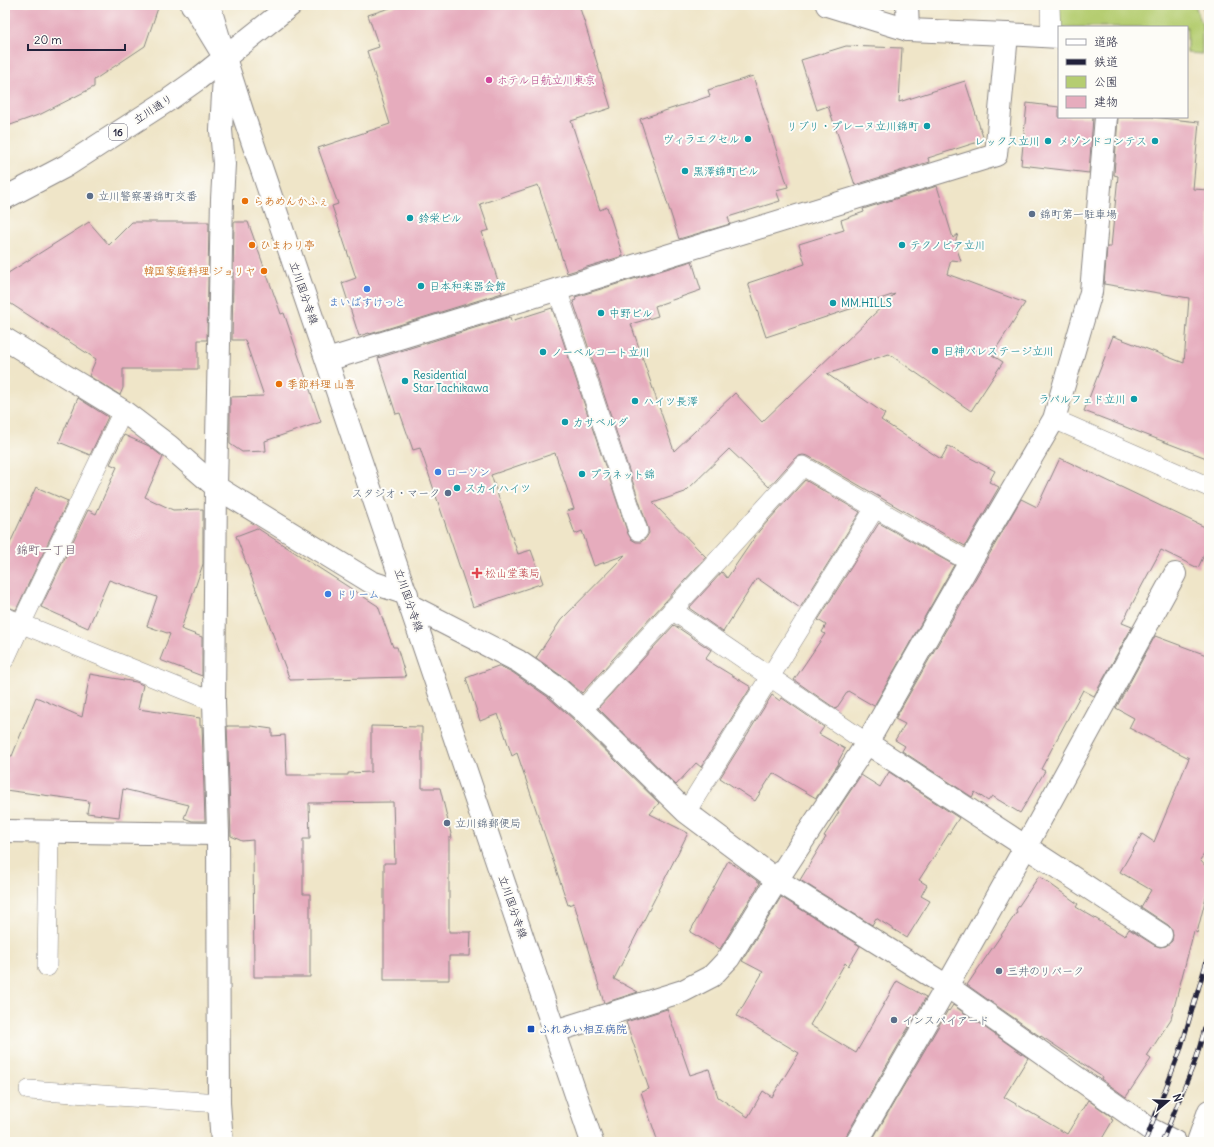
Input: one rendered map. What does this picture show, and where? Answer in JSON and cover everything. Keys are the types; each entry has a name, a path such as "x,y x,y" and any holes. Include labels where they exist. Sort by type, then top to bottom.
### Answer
{"street":[{"path":"192,5 225,58"},
{"path":"209,5 225,58 221,130 224,164 216,487 214,702 218,834 219,1103 222,1142"},
{"name":"立川通り","path":"5,198 66,166 167,100 198,79 291,5"},
{"path":"827,5 908,30 1055,37"},
{"path":"908,5 908,30"},
{"path":"327,360 996,155 1007,34"},
{"name":"立川国分寺線","path":"225,58 592,1142"},
{"path":"555,1031 683,991 712,976 730,958 777,880 867,743 970,562 1054,419 1091,292 1106,118"},
{"path":"5,339 123,411 169,446 216,487 371,582 409,600 518,661 556,687 582,710 686,812 777,880 947,986 1150,1129 1175,1142"},
{"path":"857,1142 1026,846 1175,574"},
{"path":"867,743 1161,935"},
{"path":"5,831 218,834"},
{"path":"1198,1142 1209,1111"}],"lane":[{"path":"1050,5 1055,37"},
{"path":"557,289 638,531"},
{"path":"5,659 13,620 123,411"},
{"path":"1054,419 1209,486"},
{"path":"582,710 804,466 970,562"},
{"path":"686,812 875,508"},
{"path":"672,610 867,743"},
{"path":"13,620 214,702"},
{"path":"47,967 49,831"},
{"path":"29,1090 219,1103"}],"green space":[{"path":"1054,5 1195,5 1202,24 1202,54 1188,53 1188,26 1059,26"}],"building":[{"path":"5,5 159,5 145,46 94,80 94,87 41,114 5,127"},
{"path":"399,5 579,5 611,108 571,121 600,210 607,207 623,256 567,273 538,185 480,204 489,230 482,232 502,293 370,334 359,336 342,283 356,278 332,206 338,204 318,148 390,124 367,51 379,47 368,15"},
{"path":"846,46 902,48 899,102 965,81 984,140 928,158 929,162 855,185 828,106 817,110 801,60"},
{"path":"753,76 788,187 776,190 780,201 728,217 730,224 679,239 640,119 710,96 708,90"},
{"name":"レックス立川","path":"1027,103 1058,107 1058,118 1093,118 1089,173 1021,165"},
{"path":"1118,118 1161,118 1199,122 1193,189 1209,190 1209,459 1084,411 1113,336 1184,363 1189,298 1104,284 1107,247 1111,247 1118,176 1114,175"},
{"path":"937,186 953,238 958,234 955,243 961,261 951,260 947,274 1025,303 992,355 1003,362 971,411 889,354 827,374 885,414 881,420 941,459 948,446 995,471 989,482 999,487 965,546 808,456 803,455 795,458 769,487 729,449 685,492 653,503 706,557 582,693 563,677 536,658 561,620 625,555 594,566 582,531 575,534 567,511 574,509 555,453 491,475 518,554 531,550 543,583 473,607 420,448 413,450 400,413 396,414 378,358 510,317 511,321 552,308 628,534 631,539 636,542 641,542 649,533 648,528 573,301 576,300 575,297 692,261 701,290 655,306 658,316 631,324 674,451 735,393 762,422 895,294 766,337 748,283 805,264 799,244 844,230 841,220 864,212 863,209"},
{"path":"89,222 109,245 132,222 209,222 207,340 198,340 198,369 123,369 123,388 120,395 89,376 96,359 5,300 5,275"},
{"path":"234,222 248,222 281,314 284,313 321,422 265,441 266,451 242,452 230,444 230,397 264,396 245,340 232,340"},
{"path":"78,398 108,417 90,455 59,442"},
{"path":"124,435 149,446 163,457 145,497 173,510 203,509 203,564 181,629 202,637 202,676 160,660 170,634 147,626 157,597 109,580 88,628 41,607 88,510 96,514 117,467 110,464"},
{"path":"1060,458 1209,529 1209,544 1198,568 1161,550 1122,623 1132,627 1094,696 1083,690 1041,769 1045,771 1020,813 992,796 988,801 975,792 972,797 902,751 905,746 895,740 905,724 895,719 1021,499 1037,507"},
{"path":"805,480 860,512 800,608 757,578 723,632 689,608 722,572 727,578 759,531"},
{"path":"36,487 68,501 16,610 5,606 5,554"},
{"path":"879,523 954,565 874,706 848,691 836,709 794,680 825,634 822,632 826,625 818,620"},
{"path":"257,528 378,606 393,647 397,647 406,677 290,680 236,536"},
{"path":"674,625 711,650 705,659 751,687 701,767 696,763 676,785 598,708"},
{"path":"1155,636 1209,656 1209,831 1205,853 1200,860 1209,870 1209,885 1197,933 1194,931 1171,1019 1147,1056 1151,1059 1126,1097 1101,1079 1102,1077 1041,1037 967,985 1017,912 1016,910 1039,876 1078,904 1076,907 1125,936 1129,929 1154,945 1160,947 1166,946 1172,941 1172,929 1141,907 1151,890 1120,872 1142,834 1154,842 1189,758 1129,728 1134,718 1116,708"},
{"path":"498,666 512,672 548,697 573,719 659,803 650,814 688,833 614,979 638,992 604,1003 574,903 568,905 517,753 512,756 498,714 480,721 466,678"},
{"path":"90,674 136,682 143,685 138,709 200,718 200,726 202,726 205,821 192,821 184,818 189,805 123,789 119,817 87,813 89,801 5,790 5,755 12,756 36,697 82,717"},
{"path":"772,695 780,701 782,698 824,727 819,734 845,749 838,762 839,763 816,798 773,773 755,801 720,778"},
{"path":"227,726 251,726 272,729 272,736 285,735 287,775 348,775 348,773 371,772 371,726 422,727 422,788 440,788 452,838 449,838 449,932 471,932 470,956 449,956 449,980 384,980 384,863 395,863 393,802 309,803 310,839 303,839 303,894 310,894 310,977 254,977 253,840 242,841 231,836"},
{"path":"889,772 959,818 919,880 927,885 921,896 930,901 907,938 876,918 872,925 800,880 826,837 824,836 839,812 837,811 861,775 880,787"},
{"path":"728,861 760,883 720,949 690,932"},
{"path":"781,897 860,946 848,966 845,963 810,1025 856,1053 897,981 926,997 846,1136 845,1142 658,1142 641,1092 649,1089 626,1022 667,1009 690,1075 709,1069 718,1097 748,1117 763,1091 772,1097 799,1053 737,1016 763,972 742,961"},
{"path":"953,1005 1028,1058 1004,1097 1067,1134 1088,1100 1112,1117 1111,1119 1113,1120 1100,1142 871,1142 948,1010 949,1011"}],"railway":[{"path":"1206,5 1209,18"},
{"path":"1145,1142 1180,1051 1209,953"},
{"path":"1162,1142 1196,1059 1209,1013"}],"place":[{"name":"ホテル日航立川東京","path":"489,80"},
{"name":"リブリ・プレーヌ立川錦町","path":"927,126"},
{"name":"ヴィラエクセル","path":"748,139"},
{"name":"レックス立川","path":"1048,141"},
{"name":"メゾンドコンテス","path":"1155,141"},
{"name":"黒澤錦町ビル","path":"685,171"},
{"name":"立川警察署錦町交番","path":"90,196"},
{"name":"らあめんかふぇ","path":"245,201"},
{"name":"錦町第一駐車場","path":"1032,214"},
{"name":"鈴栄ビル","path":"410,218"},
{"name":"ひまわり亭","path":"252,245"},
{"name":"テクノピア立川","path":"902,245"},
{"name":"韓国家庭料理 ジョリヤ","path":"264,271"},
{"name":"日本和楽器会館","path":"421,286"},
{"name":"まいばすけっと","path":"367,289"},
{"name":"MM.HILLS","path":"833,303"},
{"name":"中野ビル","path":"601,313"},
{"name":"日神パレステージ立川","path":"935,351"},
{"name":"ノーベルコート立川","path":"543,352"},
{"name":"Residential Star Tachikawa","path":"405,381"},
{"name":"季節料理 山喜","path":"279,384"},
{"name":"ラパルフェド立川","path":"1134,399"},
{"name":"ハイツ長澤","path":"635,401"},
{"name":"カサベルダ","path":"565,422"},
{"name":"ローソン","path":"438,472"},
{"name":"プラネット錦","path":"582,474"},
{"name":"スカイハイツ","path":"457,488"},
{"name":"スタジオ・マーク","path":"448,493"},
{"name":"松山堂薬局","path":"477,573"},
{"name":"ドリーム","path":"328,594"},
{"name":"立川錦郵便局","path":"447,823"},
{"name":"三井のリパーク","path":"999,971"},
{"name":"インスパイアード","path":"894,1020"},
{"name":"ふれあい相互病院","path":"531,1029"}],"district":[{"name":"錦町一丁目","path":"46,550"}]}
